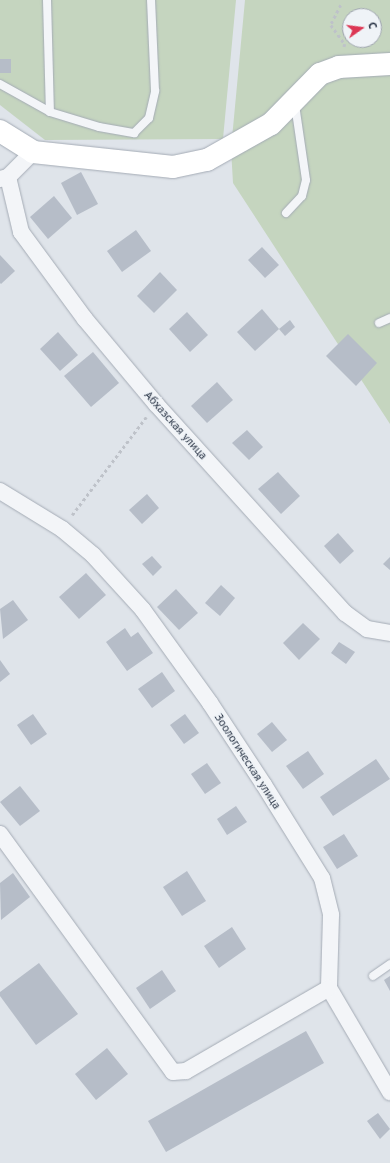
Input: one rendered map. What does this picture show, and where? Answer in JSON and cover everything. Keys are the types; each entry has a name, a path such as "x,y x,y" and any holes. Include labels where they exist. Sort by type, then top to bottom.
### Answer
{"street":[{"path":"0,130 33,152 173,167 207,160 231,149 271,124 320,74 340,67 390,64"},
{"path":"4,178 33,152"},
{"name":"Абхазская улица","path":"4,178 21,232 85,319 156,404 345,613 367,629 390,633"},
{"name":"Зоологическая улица","path":"0,491 62,529 94,555 142,610 210,703 322,878 331,915 328,988"},
{"path":"0,834 173,1072 186,1071 328,988 390,1092"}],"lane":[{"path":"47,0 50,112"},
{"path":"0,84 50,112 99,127 134,132 150,118 155,91 151,0"},
{"path":"286,213 302,196 306,180 295,100"},
{"path":"379,323 390,318"},
{"path":"373,976 390,964"}],"path":[{"path":"341,5 331,25 345,44 341,53"},
{"path":"62,529 156,404"}],"green space":[{"path":"0,0 236,0 223,139 45,140 0,105"},
{"path":"245,0 390,0 390,424 233,183 231,149"}],"building":[{"path":"0,59 11,59 11,73 0,73"},
{"path":"81,172 98,204 77,215 61,183"},
{"path":"54,196 72,218 48,239 30,217"},
{"path":"136,230 151,251 122,272 107,251"},
{"path":"262,247 279,265 265,278 248,260"},
{"path":"0,255 15,271 1,284 0,283"},
{"path":"160,272 177,290 154,313 137,296"},
{"path":"262,309 279,329 255,351 237,332"},
{"path":"187,312 208,335 190,352 169,329"},
{"path":"290,320 295,327 285,336 279,329"},
{"path":"58,332 78,355 60,371 40,349"},
{"path":"348,334 377,363 356,386 326,356"},
{"path":"93,352 119,383 91,407 64,376"},
{"path":"217,382 233,400 207,423 191,406"},
{"path":"247,430 263,447 249,460 232,443"},
{"path":"278,472 300,496 281,514 258,489"},
{"path":"147,494 159,508 142,524 129,510"},
{"path":"338,533 354,551 340,564 324,546"},
{"path":"152,556 162,567 153,576 142,564"},
{"path":"390,557 390,570 383,564"},
{"path":"86,573 106,595 79,619 59,597"},
{"path":"221,585 235,598 220,616 205,603"},
{"path":"176,589 198,613 179,630 157,607"},
{"path":"13,600 28,620 3,639 0,609"},
{"path":"303,623 320,639 299,660 283,643"},
{"path":"125,628 131,637 138,632 153,653 127,671 106,642"},
{"path":"339,642 355,652 346,664 331,653"},
{"path":"0,660 10,674 0,682"},
{"path":"162,672 175,691 152,708 138,689"},
{"path":"33,714 47,734 31,745 17,725"},
{"path":"185,714 199,733 184,744 170,725"},
{"path":"272,722 287,740 272,752 257,734"},
{"path":"308,751 324,774 303,789 286,766"},
{"path":"376,759 390,779 333,816 320,797"},
{"path":"207,763 221,783 205,794 191,774"},
{"path":"20,786 40,811 20,826 0,802"},
{"path":"236,806 247,822 227,835 217,819"},
{"path":"344,834 358,856 337,869 323,847"},
{"path":"187,871 206,901 182,916 163,887"},
{"path":"13,873 30,897 1,920 0,883"},
{"path":"232,927 246,949 219,968 204,946"},
{"path":"39,963 78,1014 36,1045 0,996 0,992"},
{"path":"162,970 176,991 150,1009 136,988"},
{"path":"390,976 390,991 384,980"},
{"path":"306,1031 324,1063 166,1152 148,1121"},
{"path":"107,1048 128,1074 96,1100 75,1074"},
{"path":"378,1113 390,1129 380,1139 367,1121"}]}
